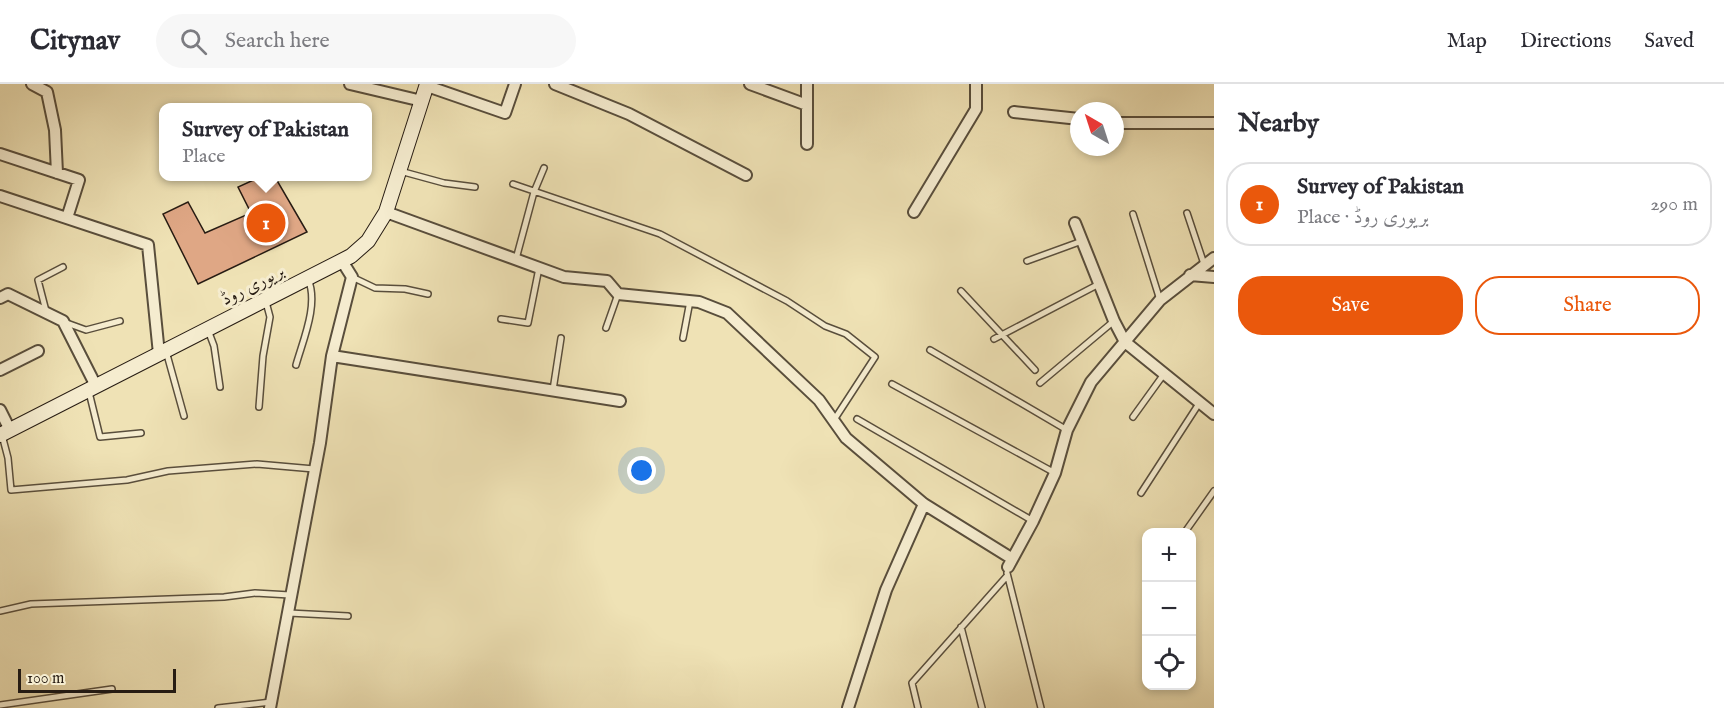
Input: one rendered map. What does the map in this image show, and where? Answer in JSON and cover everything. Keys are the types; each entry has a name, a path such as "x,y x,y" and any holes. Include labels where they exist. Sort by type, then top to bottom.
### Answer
{"main road":[{"name":"بریوری روڈ","path":"4,433 342,261 368,241 386,212 427,85"}],"street":[{"path":"32,84 47,92 55,129 57,173"},
{"path":"350,84 422,101"},
{"path":"427,85 505,113 514,84"},
{"path":"555,84 629,114 746,175"},
{"path":"750,84 807,105"},
{"path":"807,84 807,144"},
{"path":"914,212 976,109 976,84"},
{"path":"1014,112 1070,118"},
{"path":"1124,123 1214,123"},
{"path":"0,154 79,180 67,218"},
{"path":"0,196 148,245 163,352"},
{"path":"386,212 564,277 607,281 618,294 690,301 727,313 819,400 846,438 924,504 1008,567 1055,473 1067,430 1091,382 1160,300 1209,261"},
{"path":"1075,223 1114,321 1125,342 1214,414"},
{"path":"271,705 332,356 352,277 342,261"},
{"path":"1190,275 1214,277"},
{"path":"0,298 8,294 63,321 92,388"},
{"path":"0,370 38,351"},
{"path":"332,356 620,401"},
{"path":"0,410 4,433"},
{"path":"848,708 886,590 924,504"}],"lane":[{"path":"515,260 534,192 544,168"},
{"path":"399,171 444,183 475,188"},
{"path":"513,184 660,234 787,301 825,326 846,334 875,357 834,421"},
{"path":"1187,213 1209,261"},
{"path":"1132,214 1160,300"},
{"path":"1027,261 1082,241"},
{"path":"46,313 38,280 63,267"},
{"path":"501,319 528,323 539,268"},
{"path":"352,277 375,288 405,289 428,294"},
{"path":"296,365 309,313 312,290 307,279"},
{"path":"994,339 1099,284"},
{"path":"961,291 1035,370"},
{"path":"606,328 618,294"},
{"path":"259,407 263,356 270,317 266,300"},
{"path":"683,338 690,301"},
{"path":"63,321 86,330 120,321"},
{"path":"1040,383 1114,321"},
{"path":"208,329 214,346 220,387"},
{"path":"553,390 561,338"},
{"path":"930,350 1067,430"},
{"path":"163,352 184,416"},
{"path":"1133,417 1164,374"},
{"path":"892,384 1055,473"},
{"path":"92,388 100,437 141,433"},
{"path":"1141,493 1200,402"},
{"path":"857,419 1033,521"},
{"path":"4,433 10,490 128,480 168,471 257,464 314,469"},
{"path":"1188,528 1214,491"},
{"path":"918,708 912,683 962,627 1008,567"},
{"path":"1008,567 1041,708"},
{"path":"0,611 31,604 224,597 255,593 290,595"},
{"path":"287,613 348,616"},
{"path":"962,627 982,708"},
{"path":"0,705 112,688"},
{"path":"218,708 271,705"}],"building":[{"path":"251,181 277,181 307,232 198,284 163,214 188,202 205,233 251,213 238,187"}],"place":[{"name":"Survey of Pakistan","path":"266,223"}]}
